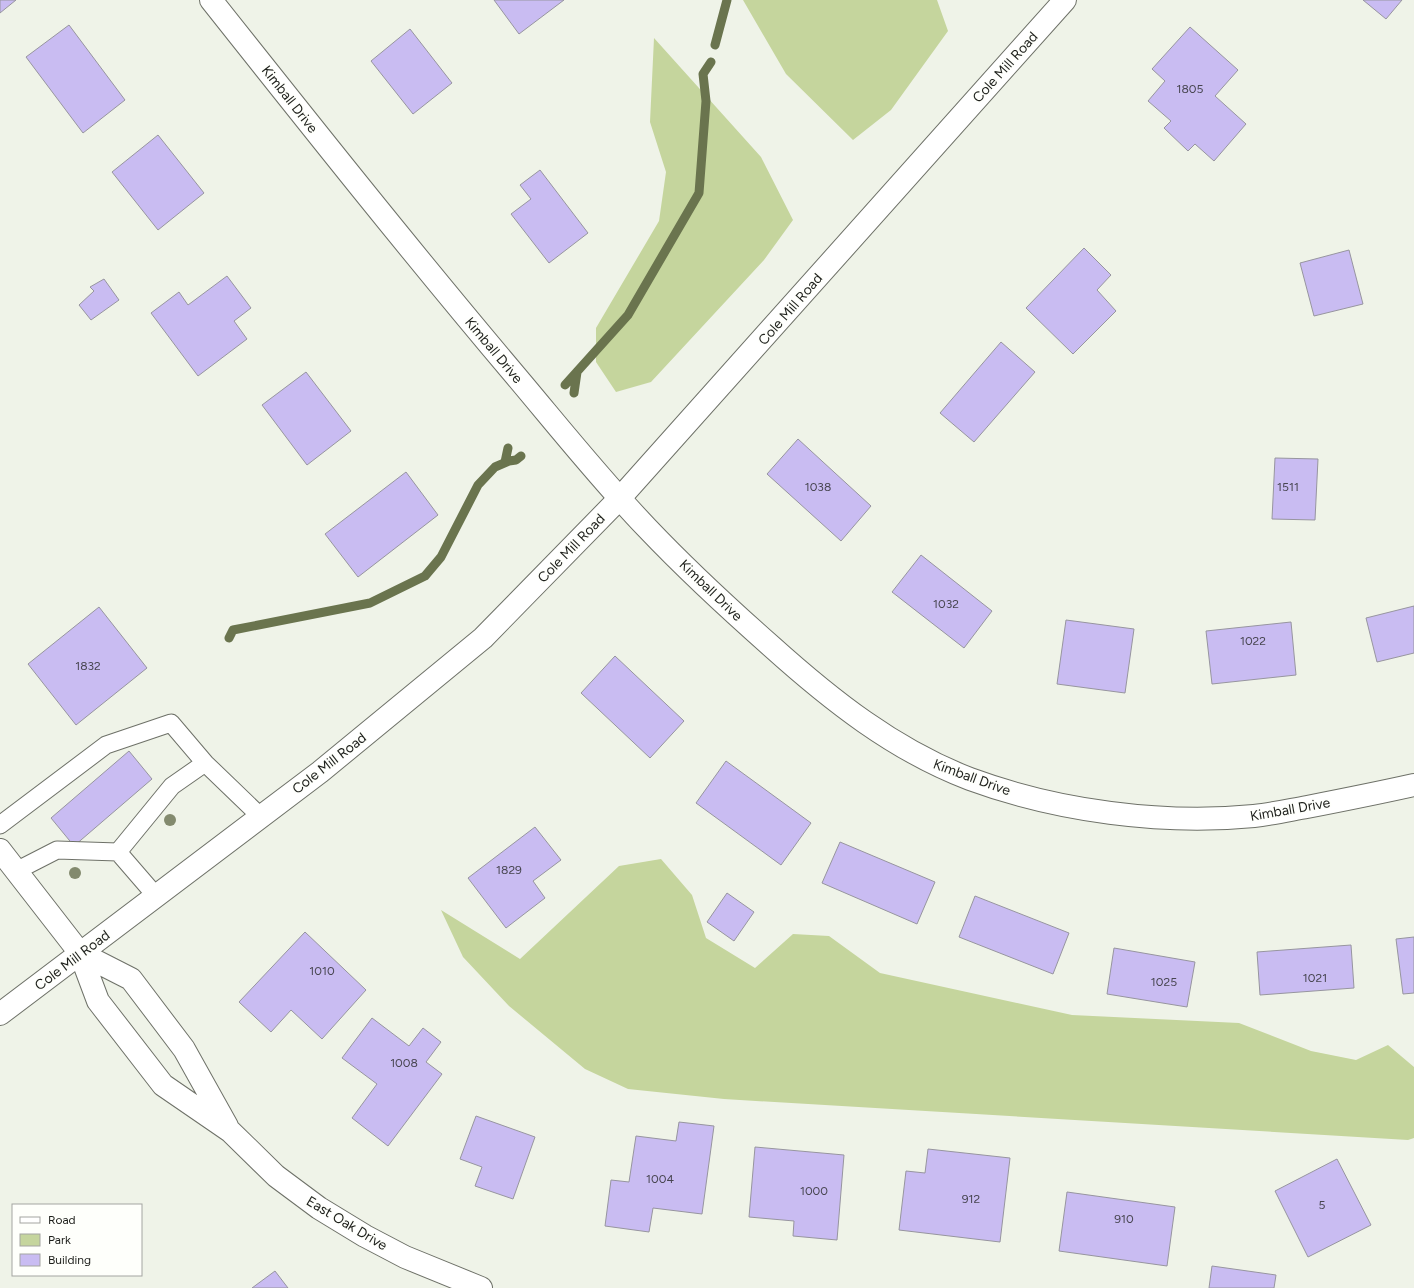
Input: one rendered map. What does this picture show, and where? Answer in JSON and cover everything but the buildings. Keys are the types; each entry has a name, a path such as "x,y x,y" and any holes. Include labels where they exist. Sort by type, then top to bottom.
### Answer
{"street":[{"name":"Kimball Drive","path":"211,0 462,313 648,529 745,624 801,674 845,709 888,738 927,760 971,779 1024,795 1078,808 1140,816 1196,819 1255,816 1414,785"},
{"name":"Cole Mill Road","path":"0,1014 320,772 483,638 620,498 1065,0"},
{"name":"East Oak Drive","path":"0,850 80,953 98,1000 162,1085 230,1131 276,1176 319,1208 365,1236 405,1257 481,1288"},
{"name":"East Oak Drive","path":"80,953 131,979 184,1049 230,1131"}],"lane":[{"path":"0,825 106,745 171,723 205,763 260,816"},
{"path":"118,852 172,786 205,763"},
{"path":"16,870 57,850 118,852 156,896"}],"green space":[{"path":"743,0 937,0 948,31 891,110 853,140 786,74"},
{"path":"654,38 761,157 793,220 764,260 651,382 616,392 596,362 596,328 659,221 666,172 650,122"},
{"path":"661,859 692,895 706,938 755,968 793,934 829,936 880,973 1072,1015 1239,1023 1311,1051 1356,1060 1388,1045 1414,1067 1414,1138 1408,1140 724,1099 628,1089 585,1069 509,1006 463,957 441,910 520,959 619,866"}],"waterway":[{"path":"715,45 727,0"},
{"path":"565,385 628,315 699,193 706,101 703,74 711,62"},
{"path":"574,393 577,372"},
{"path":"505,462 508,448"},
{"path":"229,638 233,630 370,603 425,576 441,557 478,485 495,467 509,461 516,460 521,456"}]}
